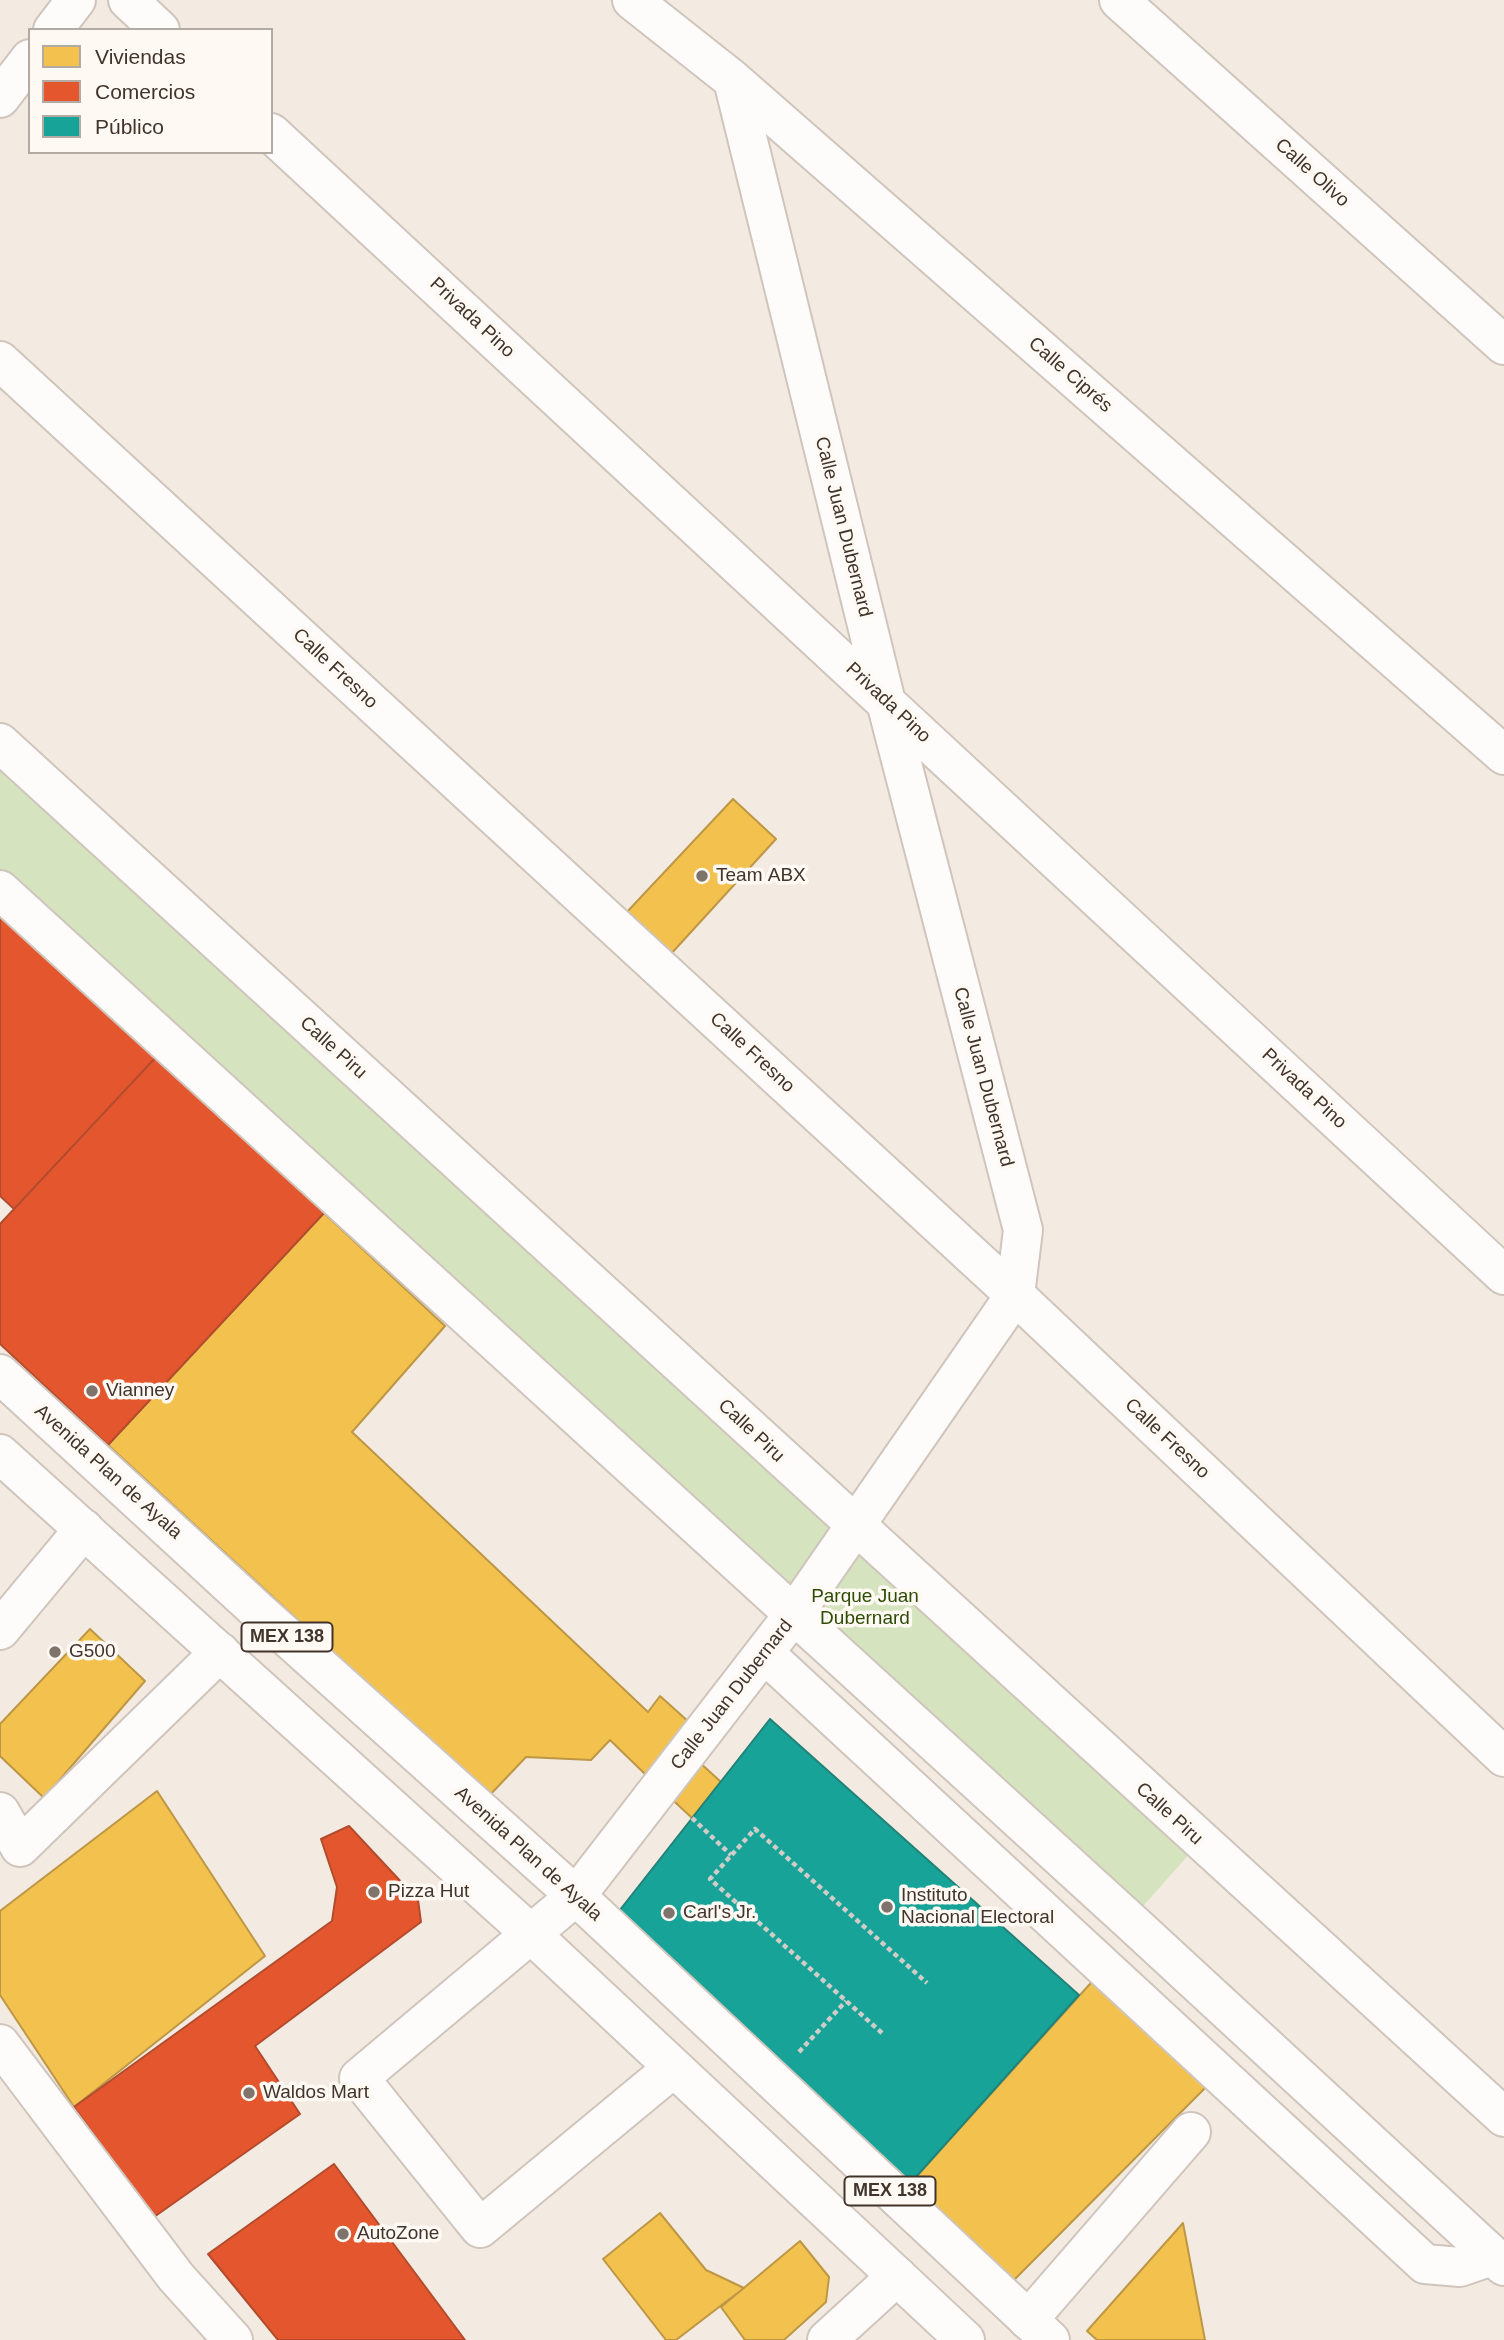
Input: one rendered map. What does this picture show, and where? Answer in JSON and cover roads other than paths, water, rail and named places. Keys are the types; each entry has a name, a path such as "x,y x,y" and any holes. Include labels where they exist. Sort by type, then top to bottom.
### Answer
{"street":[{"path":"55,28 76,0"},
{"path":"128,0 158,28"},
{"name":"Calle Olivo","path":"1119,0 1504,345"},
{"name":"Calle Ciprés","path":"657,7 733,80 1504,755"},
{"path":"0,98 28,63"},
{"name":"Calle Juan Dubernard","path":"673,2069 480,2228 359,2078 576,1896 794,1615 1015,1295 1023,1230 886,702 733,80"},
{"name":"Privada Pino","path":"273,134 1504,1275"},
{"name":"Calle Fresno","path":"0,361 1015,1295 1501,1754"},
{"name":"Calle Piru","path":"0,743 1504,2117"},
{"path":"0,890 1498,2261"},
{"name":"Avenida Plan de Ayala","path":"0,1374 258,1611 576,1896 1039,2330"},
{"name":"MEX 138","path":"0,1454 531,1934 965,2340"},
{"path":"0,1630 84,1529"},
{"path":"0,1812 20,1847 220,1652"},
{"path":"764,1653 794,1677 1425,2264 1460,2267 1498,2261"},
{"path":"0,2044 176,2277 233,2340"},
{"path":"1039,2330 1191,2132"},
{"path":"827,2340 897,2276"}],"place":[{"name":"Team ABX","path":"702,876"},
{"name":"Vianney","path":"92,1391"},
{"name":"G500","path":"55,1652"},
{"name":"Pizza Hut","path":"374,1892"},
{"name":"Instituto Nacional Electoral","path":"887,1907"},
{"name":"Carl's Jr.","path":"669,1913"},
{"name":"Waldos Mart","path":"249,2093"},
{"name":"AutoZone","path":"343,2234"}],"park label":[{"name":"Parque Juan Dubernard","path":"865,1608"}]}
